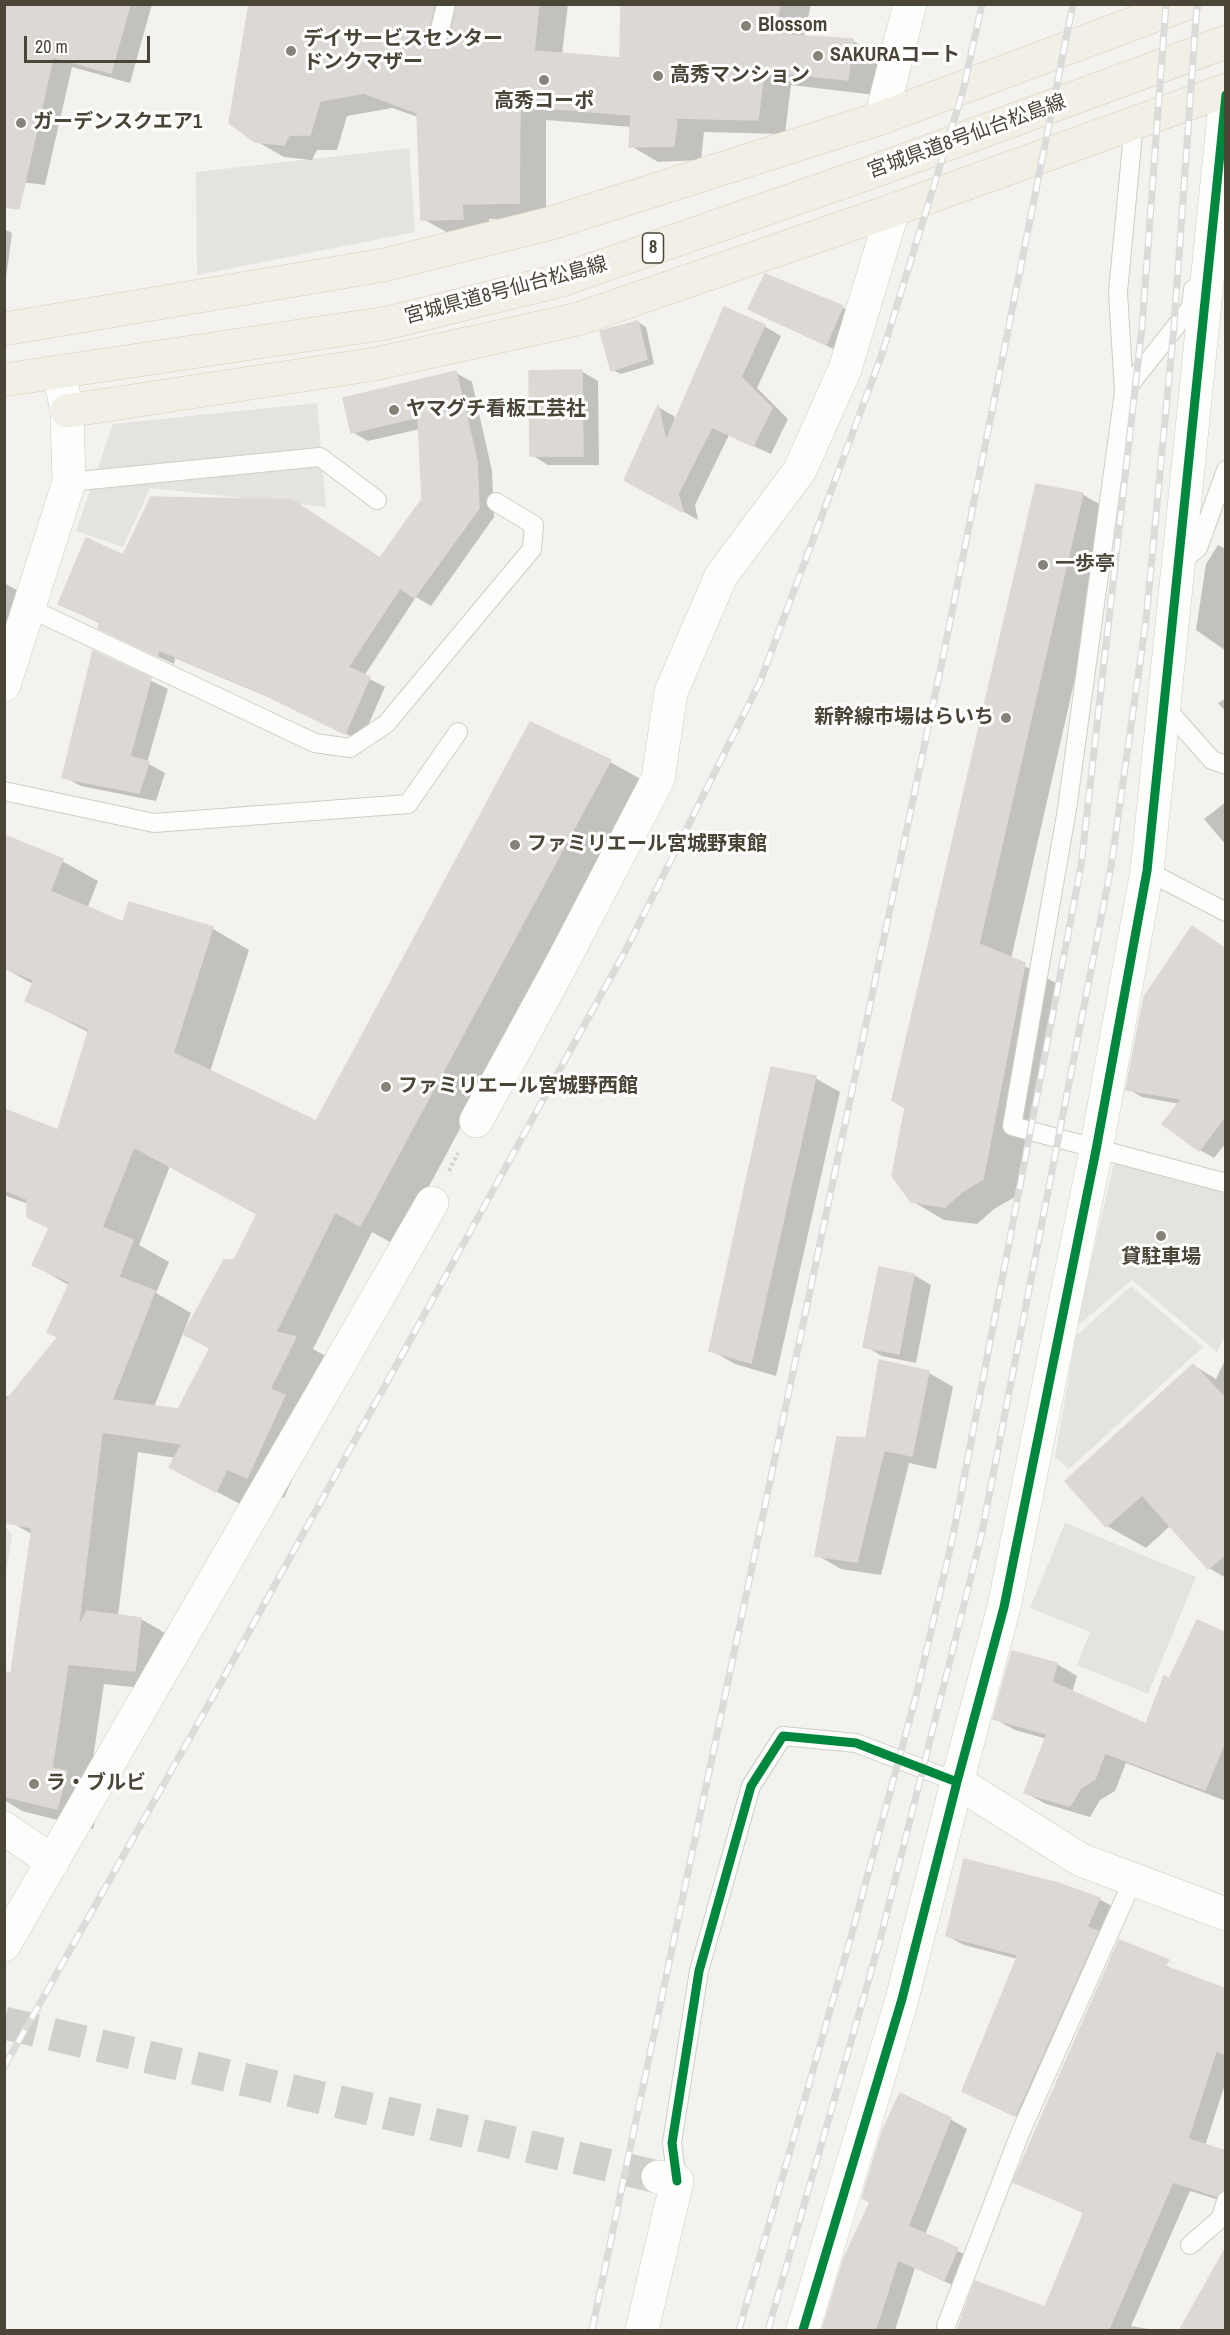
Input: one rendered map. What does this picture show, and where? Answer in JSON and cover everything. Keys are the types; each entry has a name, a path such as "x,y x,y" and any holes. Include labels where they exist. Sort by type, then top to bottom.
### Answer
{"main road":[{"path":"4,329 384,266 548,224 881,118 1185,4"},
{"name":"宮城県道8号仙台松島線","path":"4,380 387,323 562,280 872,172 1226,42"},
{"path":"67,411 375,364 578,319 1221,93"}],"street":[{"path":"881,118 910,4"},
{"path":"803,2331 902,1999 1004,1607 1096,1150 1147,871 1221,93"},
{"path":"476,1121 658,779 671,692 721,576 800,470 845,369 893,210"},
{"path":"4,685 69,482 67,411 59,372"},
{"path":"4,1945 54,1862 432,1203"},
{"path":"957,1782 1081,1860 1226,1914"},
{"path":"4,1828 54,1862"},
{"path":"642,2331 667,2179"}],"lane":[{"path":"439,34 446,4"},
{"path":"1124,392 1191,307 1221,93"},
{"path":"1134,123 1118,292 1124,392 1067,809 1011,1126 1226,1183"},
{"path":"69,482 320,457 377,500"},
{"path":"1178,564 1198,548 1226,470"},
{"path":"29,608 315,742 350,748 386,724 532,549 534,525 496,502"},
{"path":"1164,706 1212,760 1226,765"},
{"path":"4,791 154,823 408,804 458,732"},
{"path":"1147,871 1226,912"},
{"path":"667,2179 699,1971 751,1786 783,1736 856,1743 957,1782"},
{"path":"946,2326 1021,2131 1133,1880"},
{"path":"1190,2245 1221,2218 1226,2201"}],"path":[{"path":"432,1203 476,1121"}],"shaded area":[{"path":"409,148 415,232 197,275 196,172"},
{"path":"317,403 326,507 150,488 123,547 76,531 113,424"},
{"name":"貸駐車場","path":"1114,1163 1225,1193 1225,1335 1217,1352 1132,1280 1076,1327"},
{"path":"1131,1286 1203,1347 1069,1469 1055,1457 1076,1336"},
{"path":"1065,1523 1196,1577 1148,1694 1077,1665 1090,1632 1030,1608"},
{"path":"5,1526 12,1535 5,1578"}],"building":[{"path":"4,4 130,4 111,73 53,57 19,209 4,207"},
{"path":"249,4 434,4 428,37 437,45 447,42 450,37 457,4 539,4 534,51 620,58 621,4 780,4 775,34 853,39 848,80 764,71 758,120 677,118 674,146 629,147 631,115 520,106 519,203 462,204 463,219 421,220 417,113 364,93 320,101 310,135 289,135 284,145 255,142 229,123"},
{"path":"765,274 843,306 826,345 748,309"},
{"path":"724,307 765,325 741,377 772,408 753,446 712,427 678,494 683,512 624,480 658,405 666,441"},
{"path":"638,321 647,359 611,371 600,331"},
{"path":"582,370 583,456 530,456 529,371"},
{"path":"456,371 477,461 479,508 414,598 400,588 348,667 370,677 345,734 255,690 159,650 157,656 98,628 100,622 58,604 86,538 123,555 151,497 292,500 380,558 422,499 418,417 351,433 343,398"},
{"name":"新幹線市場はらいち","path":"1036,484 1083,493 979,944 1025,963 983,1179 963,1191 945,1207 911,1202 892,1176 905,1108 892,1100"},
{"path":"93,651 151,678 130,756 149,762 139,793 62,778"},
{"path":"530,722 611,760 360,1226 335,1212 276,1332 296,1337 270,1389 285,1395 247,1478 227,1469 216,1492 169,1467 182,1444 102,1432 78,1628 87,1611 141,1618 135,1671 68,1664 52,1768 67,1771 57,1809 4,1796 4,1672 11,1673 32,1528 4,1522 4,1403 58,1337 47,1332 70,1282 32,1265 49,1228 27,1217 27,1199 4,1190 4,1109 58,1130 89,1029 25,1001 34,980 4,968 4,835 63,859 50,891 123,922 129,902 213,927 173,1053 316,1121","holes":["134,1147 257,1214 234,1260 224,1260 183,1334 210,1348 178,1409 112,1400 155,1291 119,1277 133,1240 102,1227"]},
{"path":"1192,926 1226,949 1226,1115 1199,1151 1162,1124 1182,1099 1126,1090 1144,997"},
{"path":"771,1067 816,1076 751,1363 709,1351"},
{"path":"879,1267 914,1274 899,1354 863,1347"},
{"path":"879,1360 929,1371 912,1456 884,1450 857,1562 815,1556 837,1437 866,1438"},
{"path":"1193,1364 1226,1399 1226,1554 1208,1569 1142,1495 1106,1527 1065,1481"},
{"path":"1197,1620 1226,1633 1226,1739 1205,1790 1105,1753 1095,1779 1080,1789 1070,1806 1024,1793 1047,1734 993,1719 1012,1651 1057,1663 1052,1682 1146,1724 1164,1676 1169,1679"},
{"path":"964,1859 1058,1883 1100,1898 1087,1927 1098,1931 1015,2116 962,2091 1018,1955 946,1936"},
{"path":"1119,1940 1169,1960 1165,1966 1226,1989 1226,2055 1216,2051 1188,2139 1226,2151 1226,2190 1216,2196 1173,2182 1108,2331 957,2331 975,2281 1045,2307 1084,2212 1013,2182"},
{"path":"900,2093 951,2118 908,2226 958,2248 944,2280 898,2260 875,2331 822,2331 844,2258 870,2202 862,2198 883,2129"},
{"path":"1226,2247 1226,2331 1179,2331"}],"tunnel":[{"path":"4,2023 658,2177"}],"railway":[{"path":"4,2067 214,1695 628,946 760,682 882,354 963,91 982,4"},
{"path":"592,2330 944,652 1073,4"},
{"path":"739,2330 852,1933 916,1696 953,1536 1081,866 1142,327 1166,4"},
{"path":"768,2330 879,1944 981,1537 1111,867 1146,620 1174,326 1197,4"}],"cycle path":[{"path":"803,2330 902,1999 1004,1607 1096,1150 1147,871 1226,95"},
{"path":"677,2181 672,2143 699,1971 751,1786 783,1736 856,1743 957,1782"}],"place":[{"name":"Blossom","path":"746,26"},
{"name":"デイサービスセンター ドンクマザー","path":"291,51"},
{"name":"SAKURAコート","path":"818,56"},
{"name":"高秀マンション","path":"658,76"},
{"name":"高秀コーポ","path":"544,80"},
{"name":"ガーデンスクエア1","path":"21,123"},
{"name":"ヤマグチ看板工芸社","path":"394,410"},
{"name":"一歩亭","path":"1043,565"},
{"name":"新幹線市場はらいち","path":"1006,718"},
{"name":"ファミリエール宮城野東館","path":"515,845"},
{"name":"ファミリエール宮城野西館","path":"386,1087"},
{"name":"貸駐車場","path":"1161,1236"},
{"name":"ラ・ブルビ","path":"34,1784"}]}
